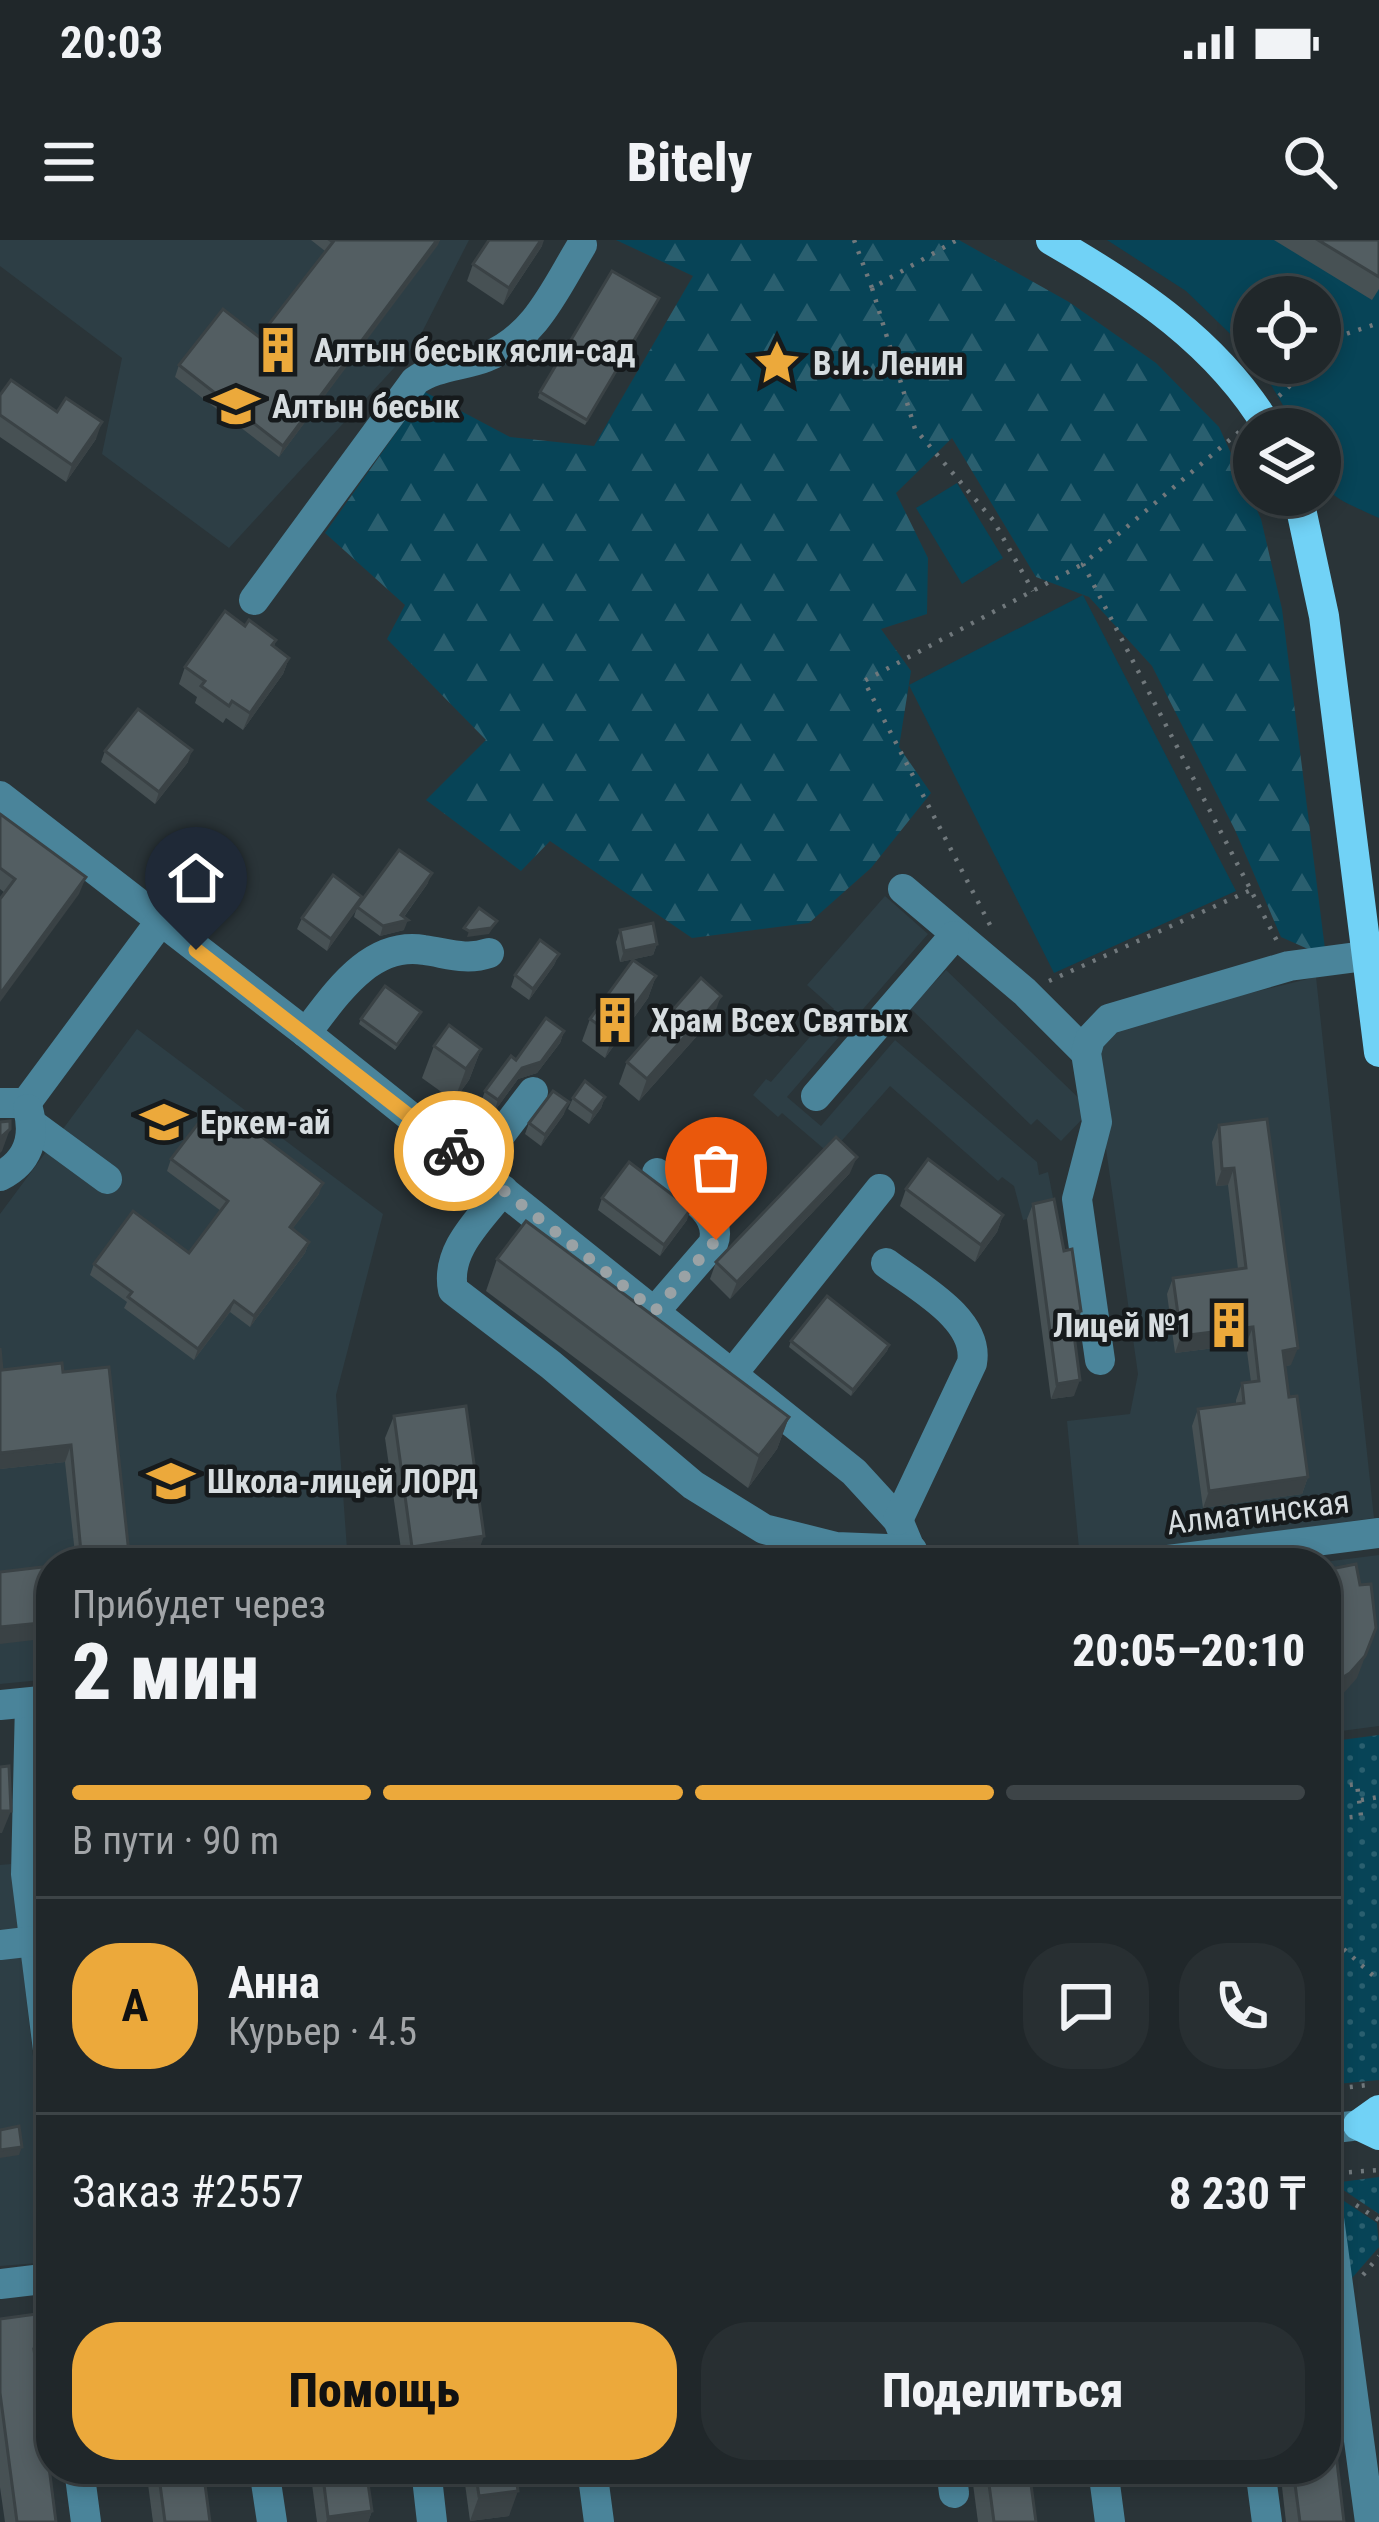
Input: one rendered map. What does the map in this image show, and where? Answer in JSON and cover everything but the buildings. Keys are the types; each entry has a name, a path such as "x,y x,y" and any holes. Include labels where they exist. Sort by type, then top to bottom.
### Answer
{"main road":[{"path":"1051,240 1167,314 1229,372 1255,408"},
{"path":"1303,516 1324,616 1373,955 1379,1052"}],"street":[{"path":"254,600 415,381 433,371 486,357 523,337 580,242"},
{"path":"0,796 733,1372 854,1472 898,1520 910,1548"},
{"path":"903,890 1025,992 1086,1053"},
{"path":"19,1110 160,922"},
{"path":"816,1096 954,936"},
{"path":"306,1033 347,981 377,958 410,948 466,957 489,953"},
{"path":"1100,1360 1077,1199 1097,1122 1086,1053 1090,1039 1108,1019 1289,965 1373,955"},
{"path":"475,1168 533,1092"},
{"path":"0,1176 22,1159 30,1143 19,1110"},
{"path":"19,1110 107,1179"},
{"path":"655,1311 713,1244 717,1232 714,1220 658,1173"},
{"path":"733,1372 880,1189"},
{"path":"503,1190 457,1250 450,1274 453,1290 693,1485 764,1529 850,1548"},
{"path":"886,1263 952,1316 974,1348 972,1363 898,1520"},
{"name":"Алматинская","path":"1262,1548 1379,1533"},
{"path":"27,1702 26,1874 36,1958"},
{"path":"0,1946 34,1942"},
{"path":"1341,2127 1374,2123"},
{"path":"0,2284 36,2280"},
{"path":"1341,2307 1370,2522"},
{"path":"81,2484 86,2522"},
{"path":"266,2484 272,2522"},
{"path":"427,2484 433,2522"},
{"path":"594,2484 598,2522"},
{"path":"1105,2484 1110,2522"},
{"path":"1262,2484 1267,2522"}],"path":[{"path":"854,240 915,429 993,520 1033,591"},
{"path":"872,288 957,240"},
{"path":"1341,337 1379,323"},
{"path":"1277,408 1297,384"},
{"path":"993,930 864,680 1083,565 1233,447"},
{"path":"1083,565 1289,965"},
{"path":"1025,992 1251,890"},
{"path":"1341,1786 1357,1784 1361,1816 1341,1818"},
{"path":"1359,1800 1379,1797"},
{"path":"1341,1947 1379,1981"},
{"path":"1341,2088 1379,2084"},
{"path":"1341,2173 1379,2170"}],"shaded area":[{"name":"Алтын бесык","path":"0,240 469,240 416,344 229,548 102,454 122,358 0,266"},
{"path":"885,896 928,934 787,1097 821,1126 895,1040 1037,1162 1039,1175 1048,1172 1056,1213 1023,1220 1014,1186 1002,1177 998,1181 890,1086 830,1154 753,1095 766,1079 771,1082 834,1009 807,985"},
{"path":"946,970 1091,1110 1061,1141 1037,1119 1031,1125 910,1008"},
{"path":"1316,977 1374,1518 1159,1548 1079,1548 1067,1421 1130,1414 1138,1374 1093,1057 1110,1027"},
{"path":"137,1029 383,1214 336,1395 347,1548 36,1548 36,1680 0,1684 0,1214"},
{"path":"1379,1555 1379,1726 1341,1731 1341,1560"},
{"path":"11,1864 36,2082 36,2263 0,2266 0,1865"}],"green space":[{"path":"616,240 959,240 1069,302 1156,363 1219,427 1233,458 1233,516 1260,516 1282,609 1326,957 1281,937 1235,830 1152,666 1089,597 1036,577 952,438 896,493 928,558 927,614 881,629 911,671 899,747 931,793 871,868 809,923 692,938 550,841 521,871 426,800 486,740 387,639 405,605 325,533 425,392 510,437 594,446 693,276"},
{"path":"1107,240 1379,240 1379,518 1341,499 1341,408 1285,408 1270,384 1341,384 1341,276 1233,276 1233,337 1186,291"},
{"path":"957,483 1003,558 962,584 916,508"},
{"path":"1083,595 1236,891 1054,973 909,685"},
{"path":"1379,1735 1379,2080 1341,2084 1341,1740"},
{"path":"1379,2177 1379,2214 1341,2188 1341,2182"},
{"path":"1341,2199 1377,2223 1379,2247 1346,2285"}],"way so far":[{"path":"454,1151 655,1311 716,1240"}],"place":[{"name":"Алтын бесык ясли-сад","path":"278,350"},
{"name":"В.И. Ленин","path":"777,363"},
{"name":"Алтын бесык","path":"236,406"},
{"name":"Храм Всех Святых","path":"615,1020"},
{"name":"Еркем-ай","path":"164,1122"},
{"name":"Лицей №1","path":"1229,1325"},
{"name":"Школа-лицей ЛОРД","path":"171,1481"}],"route":[{"path":"196,950 454,1151"}]}
